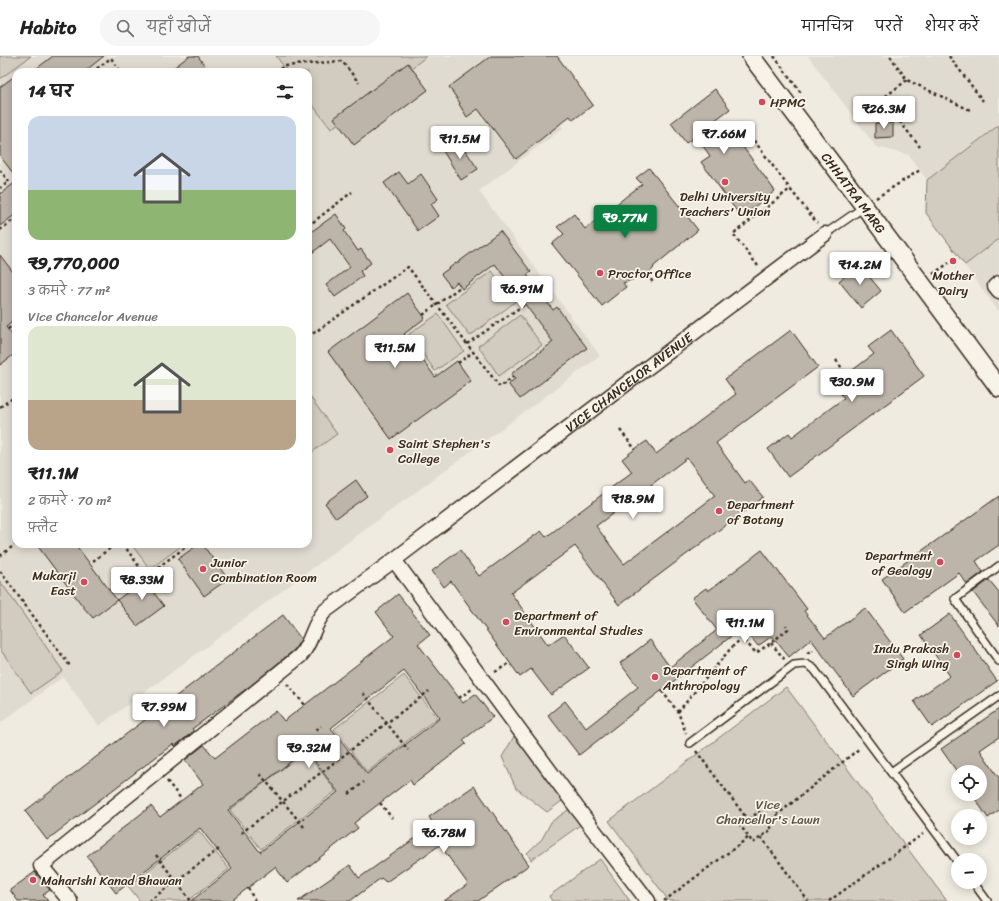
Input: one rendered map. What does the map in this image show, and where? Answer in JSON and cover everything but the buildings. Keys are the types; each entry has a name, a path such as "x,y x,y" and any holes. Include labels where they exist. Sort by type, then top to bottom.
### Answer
{"street":[{"name":"CHHATRA MARG","path":"751,56 999,388"},
{"name":"VICE CHANCELOR AVENUE","path":"70,901 41,866 300,656 307,648 320,618 325,611 825,234"},
{"path":"999,283 995,286 999,291"},
{"path":"394,560 586,820 648,901"}],"lane":[{"name":"VICE CHANCELOR AVENUE","path":"825,234 864,206"},
{"path":"999,566 955,599 999,661"},
{"path":"690,743 794,665 806,664 814,669 951,853"},
{"path":"891,772 999,696"},
{"path":"978,889 987,901"}],"path":[{"path":"890,56 907,80 970,110"},
{"path":"949,56 983,101"},
{"path":"97,68 110,58 118,68"},
{"path":"281,68 284,66 342,61 359,83"},
{"path":"907,80 882,99 920,147"},
{"path":"884,123 884,112 889,108"},
{"path":"884,119 898,118"},
{"path":"747,132 825,234"},
{"path":"0,170 9,182 0,188"},
{"path":"864,206 920,170"},
{"path":"767,278 733,234 790,189"},
{"path":"312,223 352,192"},
{"path":"0,230 12,221"},
{"path":"312,334 408,267 500,386 513,377"},
{"path":"648,274 653,282"},
{"path":"423,315 460,287"},
{"path":"467,344 525,304"},
{"path":"8,329 12,326"},
{"path":"458,363 473,352"},
{"path":"836,360 846,374"},
{"path":"0,407 12,399"},
{"path":"620,430 635,449"},
{"path":"0,556 12,547"},
{"path":"93,561 111,548"},
{"path":"126,548 146,576 184,548"},
{"path":"0,571 70,666"},
{"path":"678,712 731,648 742,638 756,653 788,629 786,625"},
{"path":"279,674 305,705"},
{"path":"241,833 430,691"},
{"path":"662,691 678,712 690,743 748,820"},
{"path":"363,693 408,750"},
{"path":"316,730 321,726"},
{"path":"767,823 868,741"},
{"path":"159,771 182,800"},
{"path":"260,774 304,828"},
{"path":"349,794 364,782"},
{"path":"380,803 392,818"},
{"path":"759,812 772,829 753,842 740,825 748,820 759,812"},
{"path":"829,901 932,828"},
{"path":"664,901 749,837"},
{"path":"761,837 808,901"},
{"path":"149,901 219,849"},
{"path":"156,855 191,901"},
{"path":"248,888 255,901"}],"shaded area":[{"name":"Saint Stephen's College","path":"0,56 510,56 563,128 479,191 600,356 99,726 63,677 0,723"},
{"path":"808,56 999,56 999,312 926,213 927,180 909,155 876,147"}],"green space":[{"path":"0,56 31,56 15,68 12,68 12,70 0,79"},
{"path":"276,56 427,56 331,129 312,104 312,68 285,68"},
{"path":"999,125 999,239 965,265 926,213 927,180"},
{"path":"492,271 515,302 470,336 446,304"},
{"path":"438,314 464,351 435,371 409,334"},
{"path":"520,315 542,345 499,376 478,346"},
{"path":"312,400 337,434 312,452"},
{"path":"134,548 179,548 150,569"},
{"path":"0,581 63,671 31,693 0,649"},
{"path":"404,675 437,718 367,772 334,729"},
{"name":"Vice Chancellor's Lawn","path":"786,687 947,901 669,901 609,821"},
{"path":"516,733 566,798 547,812 516,788 502,757"},
{"path":"305,751 336,791 261,849 230,810"},
{"path":"571,808 583,823 531,860 527,853 542,839 551,822"},
{"path":"199,831 229,869 188,901 140,901 128,886"},
{"path":"600,859 630,901 552,901 549,896"}],"place":[{"name":"HPMC","path":"762,102"},
{"name":"Delhi University Teachers' Union","path":"725,182"},
{"name":"Mother Dairy","path":"953,261"},
{"name":"Proctor Office","path":"600,273"},
{"name":"Saint Stephen's College","path":"390,450"},
{"name":"Department of Botany","path":"719,511"},
{"name":"Department of Geology","path":"940,562"},
{"name":"Junior Combination Room","path":"203,569"},
{"name":"Mukarji East","path":"84,582"},
{"name":"Department of Environmental Studies","path":"506,622"},
{"name":"Indu Prakash Singh Wing","path":"957,655"},
{"name":"Department of Anthropology","path":"655,677"},
{"name":"Maharishi Kanad Bhawan","path":"33,880"}]}
